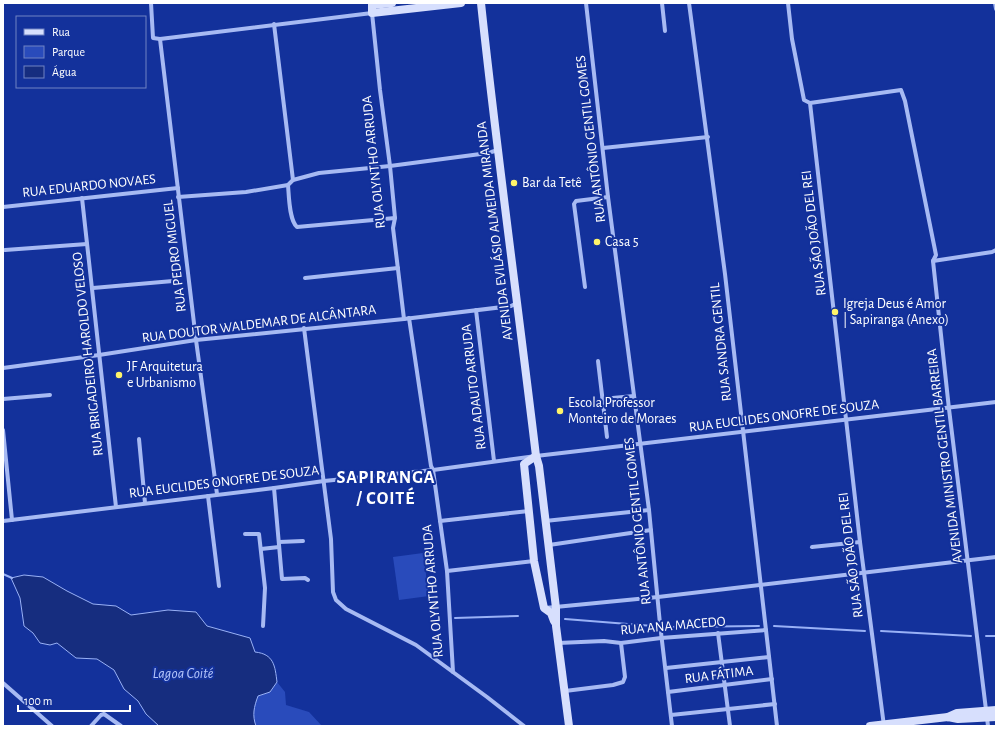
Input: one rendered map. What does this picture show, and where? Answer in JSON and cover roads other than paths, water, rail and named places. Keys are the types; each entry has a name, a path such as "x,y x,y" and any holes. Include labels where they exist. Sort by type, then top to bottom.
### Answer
{"street":[{"path":"152,3 153,38 160,39 274,24 392,3"},
{"path":"372,7 461,3"},
{"name":"AVENIDA EVILÁSIO ALMEIDA MIRANDA","path":"482,3 517,304 549,545 556,608 556,626 569,726"},
{"name":"RUA ANTÔNIO GENTIL GOMES","path":"586,3 608,197 650,510 661,638 666,668 672,726"},
{"path":"662,3 666,31"},
{"name":"RUA SANDRA GENTIL","path":"690,3 708,137 777,726"},
{"name":"RUA SÃO JOÃO DEL REI","path":"788,3 792,40 804,100 810,103 860,542 884,725"},
{"path":"995,3 996,9"},
{"name":"RUA OLYNTHO ARRUDA","path":"372,7 380,90 390,166 395,218 393,228 404,319"},
{"path":"274,24 293,180"},
{"name":"RUA PEDRO MIGUEL","path":"160,39 178,197 217,494"},
{"name":"AVENIDA MINISTRO GENTIL BARREIRA","path":"810,103 901,90 905,101 936,255 933,261 949,408 987,718"},
{"path":"603,148 708,137"},
{"path":"178,197 246,192 288,185 293,180 318,173 488,154 498,150"},
{"path":"288,185 292,217 294,225 297,227 395,218"},
{"name":"RUA EDUARDO NOVAES","path":"3,206 178,188"},
{"path":"585,287 574,204 576,201 608,197"},
{"name":"RUA BRIGADEIRO HAROLDO VELOSO","path":"82,198 116,508"},
{"path":"5,250 87,244"},
{"path":"933,261 992,252 996,250"},
{"path":"305,278 398,268"},
{"path":"93,288 174,280"},
{"name":"RUA DOUTOR WALDEMAR DE ALCÂNTARA","path":"3,368 99,356 196,340 404,319 517,304"},
{"name":"RUA ADAUTO ARRUDA","path":"476,310 494,461"},
{"name":"RUA OLYNTHO ARRUDA","path":"409,318 447,571 453,672"},
{"path":"304,328 331,539 333,592 336,600 346,609 416,645 524,726"},
{"path":"598,361 607,437"},
{"path":"3,399 50,395"},
{"path":"602,399 634,396"},
{"name":"RUA EUCLIDES ONOFRE DE SOUZA","path":"3,521 324,481 433,470 494,461 996,402"},
{"path":"3,430 12,520"},
{"path":"139,439 145,503"},
{"name":"AVENIDA EVILÁSIO ALMEIDA MIRANDA","path":"536,456 524,464 534,561 544,608 551,613 556,626"},
{"path":"274,488 282,580 305,578 308,580"},
{"path":"208,496 219,586"},
{"path":"545,521 650,510"},
{"path":"440,521 529,511"},
{"path":"549,545 651,530"},
{"path":"245,534 259,534 262,549 265,588 263,626"},
{"path":"279,542 303,541"},
{"path":"812,547 860,542"},
{"path":"262,549 279,548"},
{"path":"544,608 658,597 996,557"},
{"path":"447,571 534,561"},
{"name":"RUA ANA MACEDO","path":"558,643 604,641 621,643 661,638 766,630"},
{"path":"718,633 730,726"},
{"path":"565,690 613,685 623,682 625,677 621,643"},
{"path":"666,668 769,657"},
{"name":"RUA FÁTIMA","path":"668,692 772,679"},
{"path":"3,683 52,726"},
{"path":"671,715 775,704"},
{"path":"987,718 996,710"},
{"path":"91,726 101,715 104,714 120,726"},
{"path":"870,726 948,717 958,719 996,717"}],"water":[{"name":"Lagoa Coité","path":"24,575 43,577 93,604 116,606 131,615 168,610 196,612 207,626 250,638 255,652 266,655 270,658 274,666 277,682 270,692 258,696 254,711 256,726 159,726 146,714 138,701 124,689 114,670 97,659 76,658 57,643 50,645 40,643 33,633 24,626 20,598 11,578"}],"waterway":[{"path":"3,574 12,578"},
{"path":"455,618 518,616"},
{"path":"565,619 653,626"},
{"path":"670,627 759,626"},
{"path":"774,626 865,631"},
{"path":"881,631 971,636"},
{"path":"986,636 996,636"}],"place":[{"name":"Bar da Tetê","path":"514,183"},
{"name":"Casa 5","path":"597,242"},
{"name":"Igreja Deus é Amor | Sapiranga (Anexo)","path":"835,312"},
{"name":"JF Arquitetura e Urbanismo","path":"119,375"},
{"name":"Escola Professor Monteiro de Moraes","path":"560,411"}],"district":[{"name":"SAPIRANGA / COITÉ","path":"386,488"}]}
